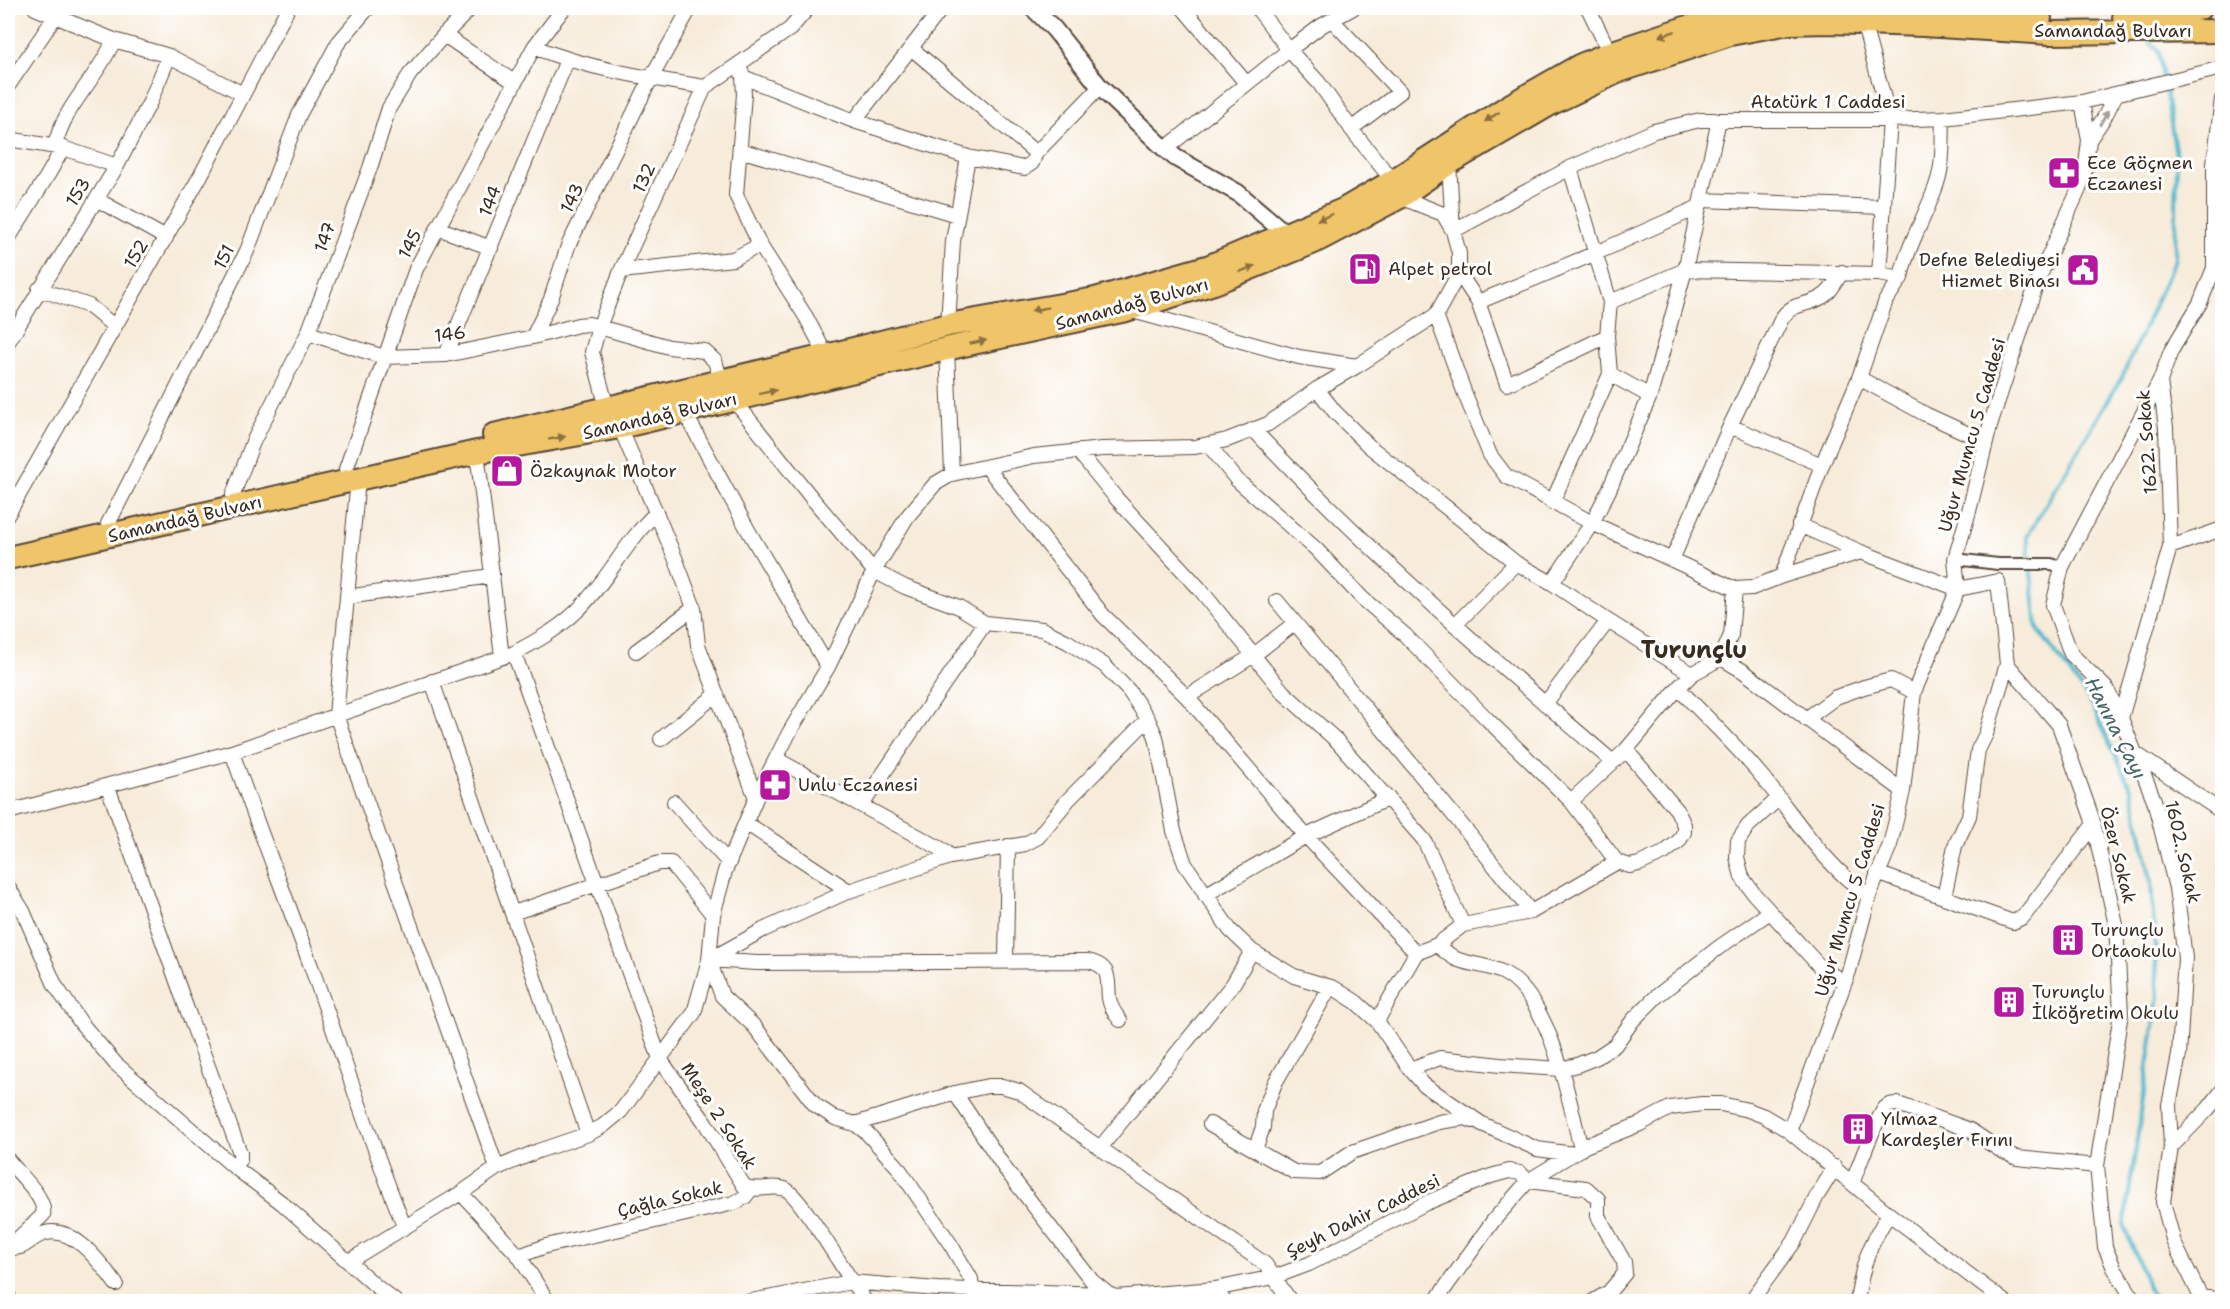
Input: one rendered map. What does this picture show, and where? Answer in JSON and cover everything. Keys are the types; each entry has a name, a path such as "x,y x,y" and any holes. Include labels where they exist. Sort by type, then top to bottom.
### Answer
{"highway":[{"name":"Samandağ Bulvarı","path":"8,558 352,474 607,408 727,390 947,349 1126,310 1214,282 1314,242 1396,189 1509,106 1579,66 1688,27 1737,14 1807,8"},
{"name":"Samandağ Bulvarı","path":"1931,8 2050,26"},
{"name":"Samandağ Bulvarı","path":"8,549 234,495 620,427 684,411 727,390 826,355 948,325 1095,299 1210,266 1285,233 1396,189 1449,164 1552,103 1619,71 1730,33 1789,23 1863,22 2050,26 2187,17 2223,31"}],"street":[{"path":"35,8 114,40 169,56 243,94"},
{"name":"152","path":"8,514 166,238 288,8"},
{"name":"151","path":"108,524 248,251 299,115 338,44 369,8"},
{"name":"147","path":"234,495 253,442 308,333 370,168 389,108 410,74 444,34 471,8"},
{"name":"145","path":"336,715 347,597 352,474 384,357 416,269 534,46 564,8"},
{"name":"143","path":"533,337 551,298 568,246 651,78 690,8"},
{"path":"534,46 567,60 705,87 741,71 790,29 808,8"},
{"path":"854,122 942,8"},
{"path":"1033,8 1054,29 1100,87 1165,149 1176,158 1238,193 1285,233"},
{"path":"1183,8 1246,83"},
{"path":"1257,8 1288,50 1319,84 1396,189 1443,214 1453,231"},
{"path":"1165,149 1288,50 1321,26 1353,8"},
{"path":"1588,8 1610,53"},
{"path":"8,86 55,17"},
{"path":"1333,21 1400,92 1351,129"},
{"path":"1863,22 1890,120 1879,274"},
{"path":"444,34 514,82"},
{"path":"8,239 50,173 59,147 57,135 67,114 97,72 114,40"},
{"path":"911,48 1036,153"},
{"name":"153","path":"8,342 117,166 150,102 169,56"},
{"name":"144","path":"446,355 491,248 535,133 567,60"},
{"name":"Atatürk 1 Caddesi","path":"1453,231 1570,168 1654,131 1700,120 1943,118 2082,102 2223,68"},
{"path":"741,71 854,122 968,157 1024,168 1032,163 1036,153 1100,87"},
{"path":"741,71 744,94 736,195 760,245 806,317 826,355"},
{"name":"132","path":"607,408 592,352 599,327 621,271 705,87"},
{"name":"Uğur Mumcu 5 Caddesi","path":"2089,140 2116,94"},
{"name":"1622. Sokak","path":"2121,718 2170,547 2166,428 2160,381 2171,351 2218,268 2218,207 2214,163 2223,99"},
{"name":"Uğur Mumcu 5 Caddesi","path":"1789,1131 1845,982 1869,896 1890,845 1903,791 1914,692 1958,589 1955,559 1986,442 2037,282 2079,189 2089,154 2089,140 2082,102"},
{"path":"1782,576 1798,525 1859,378 1886,300 1900,278 1903,264 1938,181 1943,118"},
{"path":"1552,583 1592,523 1650,396 1685,270 1719,120"},
{"path":"8,139 59,147 117,166"},
{"path":"740,150 957,215"},
{"path":"948,325 953,241 968,157"},
{"path":"349,1261 461,1193 497,1168 588,1134 603,1126 621,1111 694,1013 709,960 713,915 729,863 756,798 828,667 874,571 907,517 935,484 952,474 1034,456 1102,449 1195,447 1227,440 1268,424 1317,389 1436,315 1459,273 1459,253 1453,231 1449,164"},
{"path":"1552,503 1610,374 1607,336 1610,302 1570,168"},
{"path":"96,199 166,238"},
{"path":"1478,302 1596,253 1700,203 1884,207"},
{"path":"438,228 491,248"},
{"path":"621,271 733,259 760,245"},
{"path":"1610,302 1685,270 1842,272 1879,274 1900,278"},
{"path":"1672,560 1730,426 1782,318 1789,308 1821,298 1832,289 1842,272"},
{"path":"1459,273 1478,302 1507,384 1607,336"},
{"path":"39,289 89,306 114,326"},
{"path":"1126,310 1299,357 1357,366"},
{"path":"1436,315 1490,455 1506,476 1552,503 1736,589 1752,588 1782,576 1861,552"},
{"name":"146","path":"308,333 384,357 446,355 578,325 599,327 669,347 704,351 716,361 727,390 811,497 874,571"},
{"path":"947,349 952,474"},
{"path":"1610,374 1650,396"},
{"path":"1859,378 1925,414 1986,442"},
{"name":"1602. Sokak","path":"2160,381 2057,565 2054,605 2071,654 2106,688 2121,718 2154,800 2176,888 2185,958 2179,1055 2169,1105 2171,1147 2163,1202 2174,1243 2201,1299"},
{"path":"1317,389 1335,412 1369,446 1516,563 1552,583 1692,674"},
{"path":"684,411 748,530 828,667"},
{"path":"1730,426 1822,465"},
{"path":"620,427 694,608 698,645 756,798"},
{"path":"1253,429 1346,525 1455,625 1614,762"},
{"path":"1208,444 1237,480 1316,549 1362,598 1413,642 1570,801 1617,862 1630,866 1664,853 1679,841 1684,832 1684,825 1677,810 1626,750"},
{"path":"1078,451 1116,498 1199,588 1283,692 1337,741 1425,840 1462,926"},
{"name":"Meşe 2 Sokak","path":"477,452 491,576 508,655 598,882 660,1059 704,1121 736,1176 744,1186 751,1189"},
{"path":"987,466 1104,615 1187,697 1306,836 1416,953"},
{"path":"8,812 232,752 508,655 545,637 578,610 641,527 656,513"},
{"path":"1798,525 1958,589 1998,581"},
{"path":"2170,547 2223,529"},
{"path":"1955,559 1998,564 2057,565"},
{"path":"1455,625 1516,563"},
{"path":"1944,897 1955,846 1969,816 1978,750 1986,734 2007,664 1998,564"},
{"path":"874,571 905,587 959,607 985,623 1042,629 1068,642 1104,665 1129,691 1148,719 1156,737 1174,831 1185,864 1230,930 1252,951 1294,976 1330,987 1356,1002 1377,1021 1410,1069 1424,1085 1482,1125"},
{"path":"347,597 491,576"},
{"path":"1570,801 1626,750 1692,674 1721,658 1731,635 1736,589"},
{"path":"1277,601 1531,912"},
{"path":"636,651 694,608"},
{"path":"1545,704 1608,621"},
{"path":"861,805 985,623"},
{"path":"1187,697 1254,655 1295,624"},
{"path":"1721,658 1743,671 1903,791"},
{"name":"Özer Sokak","path":"2007,664 2059,725 2094,824 2116,925 2121,1013 2097,1166 2104,1247 2134,1302"},
{"path":"1806,719 1836,697 1891,680 1914,692"},
{"path":"432,681 588,1134"},
{"path":"1678,688 1755,770 1841,874 1869,896"},
{"path":"661,740 717,694"},
{"path":"336,715 497,1168"},
{"path":"709,960 763,930 849,891 950,857 1025,844 1038,837 1068,800 1148,719"},
{"path":"232,752 404,1226"},
{"path":"2135,753 2223,812"},
{"path":"776,759 945,851 950,857"},
{"path":"108,787 240,1152 240,1159 233,1166"},
{"path":"1205,895 1306,836 1389,798"},
{"path":"1779,798 1744,830 1737,846 1739,867 1745,883 1822,969 1845,982"},
{"path":"674,802 729,863"},
{"path":"746,823 849,891"},
{"path":"1877,873 2013,922 2023,916 2094,824"},
{"path":"1006,960 1008,846"},
{"path":"1377,1021 1416,953 1437,945 1462,926 1531,912 1617,862"},
{"path":"513,913 598,882 659,863 671,863 713,915"},
{"path":"8,887 23,911 55,985 81,1023 115,1063 233,1166 282,1203 396,1302"},
{"path":"1410,1069 1440,1058 1560,1069 1587,1061 1615,1045 1633,1020 1657,996 1718,948 1770,912"},
{"path":"1437,945 1457,959 1504,972 1522,985 1547,1030 1560,1069 1577,1151"},
{"path":"1100,1148 1233,984 1252,951"},
{"path":"709,960 757,963 1088,961 1098,964 1108,975 1109,1000 1120,1020"},
{"path":"709,960 722,996 754,1026 815,1105 835,1118 855,1124 867,1133 897,1166 951,1245 971,1279 972,1290"},
{"path":"1255,1150 1263,1127 1264,1111 1275,1083 1330,987"},
{"path":"855,1124 955,1093 988,1086 1019,1091 1265,1264 1291,1302"},
{"path":"2171,1147 2223,1091"},
{"path":"955,1093 1006,1170 1092,1281 1114,1298"},
{"path":"1435,1302 1493,1221 1528,1181 1577,1151 1640,1124 1670,1108 1702,1104 1721,1104 1748,1110 1764,1116 1789,1131 1888,1214 2005,1302"},
{"path":"1852,1183 1886,1106 1892,1104 1898,1104 1970,1130 2000,1150 2017,1158 2097,1166"},
{"path":"1209,1124 1294,1172 1320,1173 1352,1152 1440,1122 1466,1118 1537,1149 1577,1151"},
{"path":"8,1160 41,1199 44,1209 43,1215 8,1247"},
{"path":"1750,1302 1794,1242 1834,1167"},
{"name":"Şeyh Dahir Caddesi","path":"746,1302 851,1282 1114,1298 1215,1289 1274,1277 1309,1264 1426,1203 1491,1176 1509,1171 1520,1173 1528,1181 1586,1188 1598,1199 1598,1216 1624,1262 1625,1273 1609,1292 1592,1302"},
{"path":"751,1189 784,1189 790,1193 813,1221 866,1302"},
{"name":"Çağla Sokak","path":"519,1256 546,1246 734,1203 745,1197 751,1189"},
{"path":"461,1193 519,1256 548,1302"},
{"path":"1857,1302 1861,1273 1868,1249 1888,1214"},
{"path":"8,1247 18,1248 44,1233 53,1231 63,1233 93,1256 116,1284"},
{"path":"937,1289 948,1302"},
{"path":"1215,1289 1225,1302"},
{"path":"8,1295 10,1302"},
{"path":"2201,1299 2223,1300"}],"waterway":[{"name":"Hanna Çayı","path":"2148,40 2158,50 2163,79"},
{"name":"Hanna Çayı","path":"2164,1302 2152,1295 2124,1226 2158,999 2151,881 2132,790 2088,697 2037,628 2027,536 2122,377 2175,259 2177,162 2165,86"}],"place":[{"name":"Ece Göçmen Eczanesi","path":"2064,173"},
{"name":"Alpet petrol","path":"1365,269"},
{"name":"Defne Belediyesi Hizmet Binası","path":"2083,270"},
{"name":"Özkaynak Motor","path":"507,471"},
{"name":"Unlu Eczanesi","path":"775,785"},
{"name":"Turunçlu Ortaokulu","path":"2068,940"},
{"name":"Turunçlu İlköğretim Okulu","path":"2009,1002"},
{"name":"Yılmaz Kardeşler Fırını","path":"1858,1129"}],"district":[{"name":"Turunçlu","path":"1694,650"}]}
